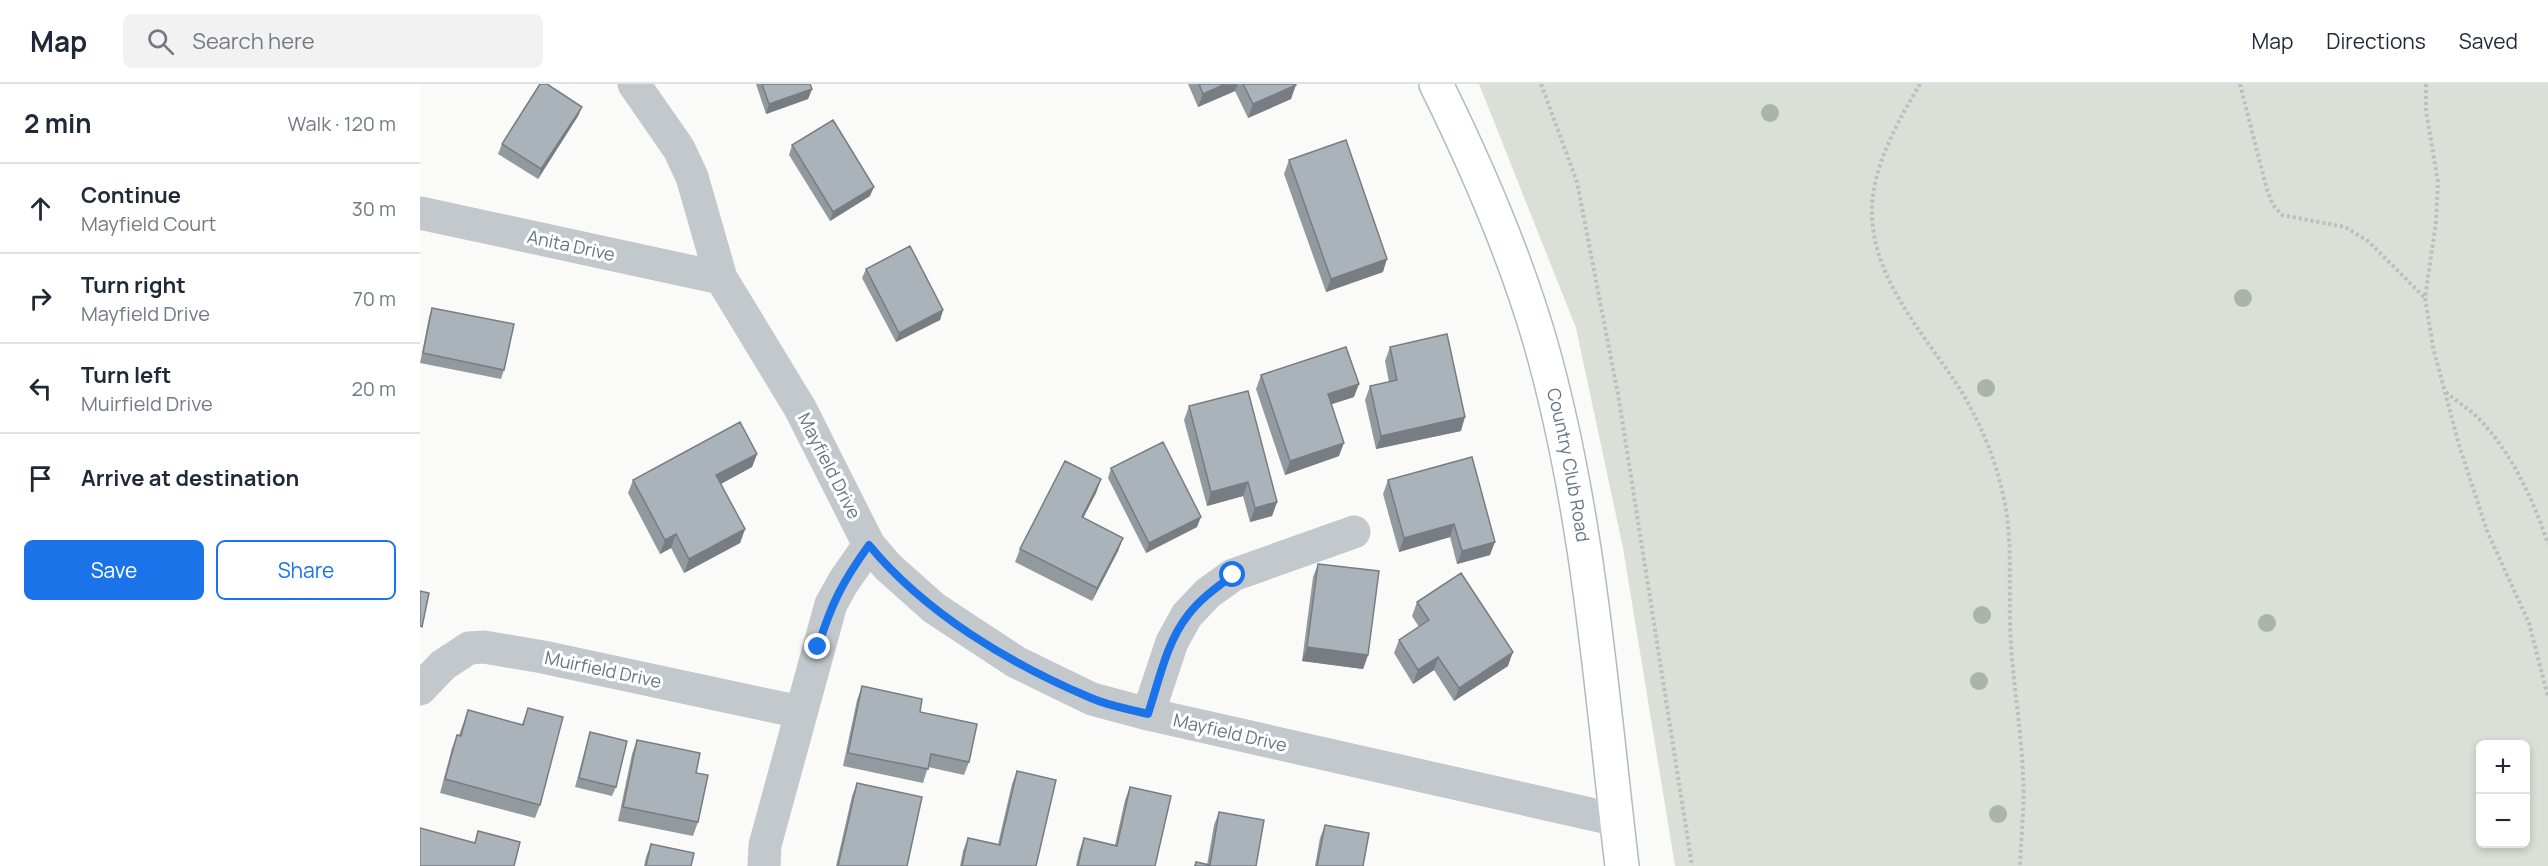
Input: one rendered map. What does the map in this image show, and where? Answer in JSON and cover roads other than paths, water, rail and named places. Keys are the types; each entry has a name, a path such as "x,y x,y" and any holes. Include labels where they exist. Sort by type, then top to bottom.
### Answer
{"main road":[{"name":"Country Club Road","path":"1436,84 1464,142 1511,254 1540,341 1562,429 1587,563 1622,866"}],"street":[{"name":"Mayfield Drive","path":"634,84 679,149 692,177 722,278 800,408 869,545 888,567 934,608 1016,662 1092,699 1148,714 1617,820"},
{"name":"Anita Drive","path":"420,213 722,278"},
{"path":"1148,714 1172,642 1187,615 1208,594 1233,575 1354,532"},
{"path":"764,866 765,845 831,604 869,545"},
{"name":"Muirfield Drive","path":"420,689 443,665 469,648 484,647 543,657 800,712"}]}
